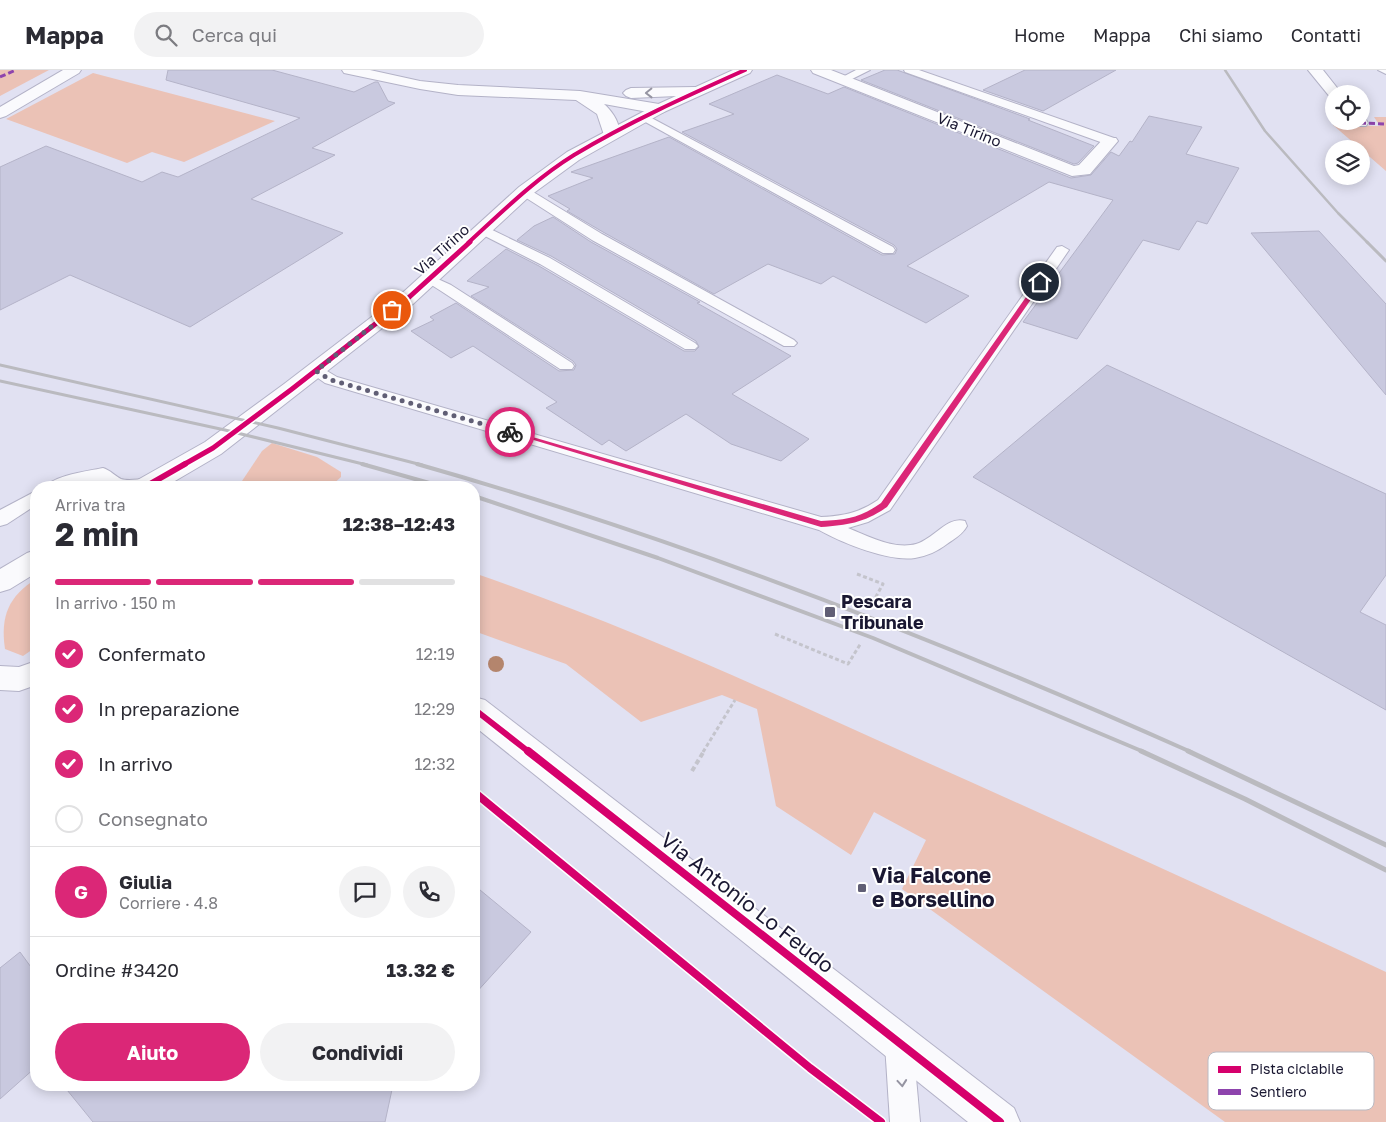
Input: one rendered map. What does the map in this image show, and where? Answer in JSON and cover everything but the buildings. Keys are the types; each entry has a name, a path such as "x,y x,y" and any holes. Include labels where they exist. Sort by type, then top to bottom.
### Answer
{"street":[{"path":"0,113 74,70"},
{"path":"349,70 420,85 458,90 580,96 659,109"},
{"name":"Via Tirino","path":"155,481 213,448 316,371 429,279 525,191 574,156 659,109 745,70"},
{"name":"Via Tirino","path":"818,70 1072,172 1084,170 1110,141"},
{"path":"1315,70 1328,85"},
{"path":"580,96 603,93 695,92"},
{"path":"580,96 600,106 607,115 611,125 611,135"},
{"name":"Via Tirino","path":"189,481 213,448"},
{"path":"0,582 30,564"},
{"name":"Via Antonio Lo Feudo","path":"480,714 1000,1122"}],"lane":[{"path":"842,80 865,70"},
{"path":"910,70 1110,141"},
{"path":"644,117 888,250"},
{"path":"525,191 597,237 789,343"},
{"name":"Via Tirino","path":"484,230 544,261 690,346"},
{"path":"821,524 849,522 870,515 884,505 1062,250"},
{"name":"Via Tirino","path":"429,279 446,288 566,366"},
{"path":"316,371 331,380 821,524 898,552 915,551 941,540 958,526"},
{"path":"73,481 103,474 112,481"},
{"path":"0,519 30,501"},
{"path":"899,1044 905,1122"}],"path":[{"path":"870,609 883,584"},
{"path":"774,634 848,664 860,643"},
{"path":"692,771 735,700"}],"shaded area":[{"path":"0,70 49,70 0,96"},
{"path":"93,73 275,121 184,162 152,152 127,163 6,119"},
{"path":"1374,117 1386,117 1386,171 1370,157 1370,140 1350,140 1339,130 1370,130 1370,126 1380,126"},
{"path":"272,443 317,457 341,472 341,477 337,481 242,481 262,451"},
{"path":"480,575 587,615 753,684 1386,972 1386,1122 1225,1122 1208,1110 1374,1110 1374,1052 1208,1052 1208,1110 902,889 926,840 874,812 851,855 776,806 757,709 722,695 641,722 566,664 480,633"},
{"path":"30,584 30,651 23,656 5,649 4,627 8,608 19,592"}],"railway":[{"path":"1225,70 1265,131 1338,213 1386,261"},
{"path":"0,365 278,428 422,465"},
{"path":"0,381 225,430 367,465"},
{"path":"362,464 422,481"},
{"path":"417,464 475,481"},
{"path":"480,482 614,525 809,594 1001,670 1191,752"},
{"path":"480,498 658,558 873,638 1144,752"},
{"path":"1141,751 1245,799 1386,870"},
{"path":"1188,751 1386,845"}],"marked path":[{"path":"0,77 16,70"},
{"path":"1370,123 1386,124"}],"cycle path":[{"path":"155,481 213,448 292,389 406,300 525,191 573,156 659,109 745,70"},
{"path":"480,714 1000,1122"},
{"path":"480,797 810,1068 881,1122"}],"way so far":[{"path":"392,310 316,371 331,380 510,432"}],"place":[{"name":"Pescara Tribunale","path":"830,612"},
{"name":"Via Falcone e Borsellino","path":"862,888"}],"route":[{"path":"510,432 821,524 849,522 870,515 884,505 1040,282"}]}
